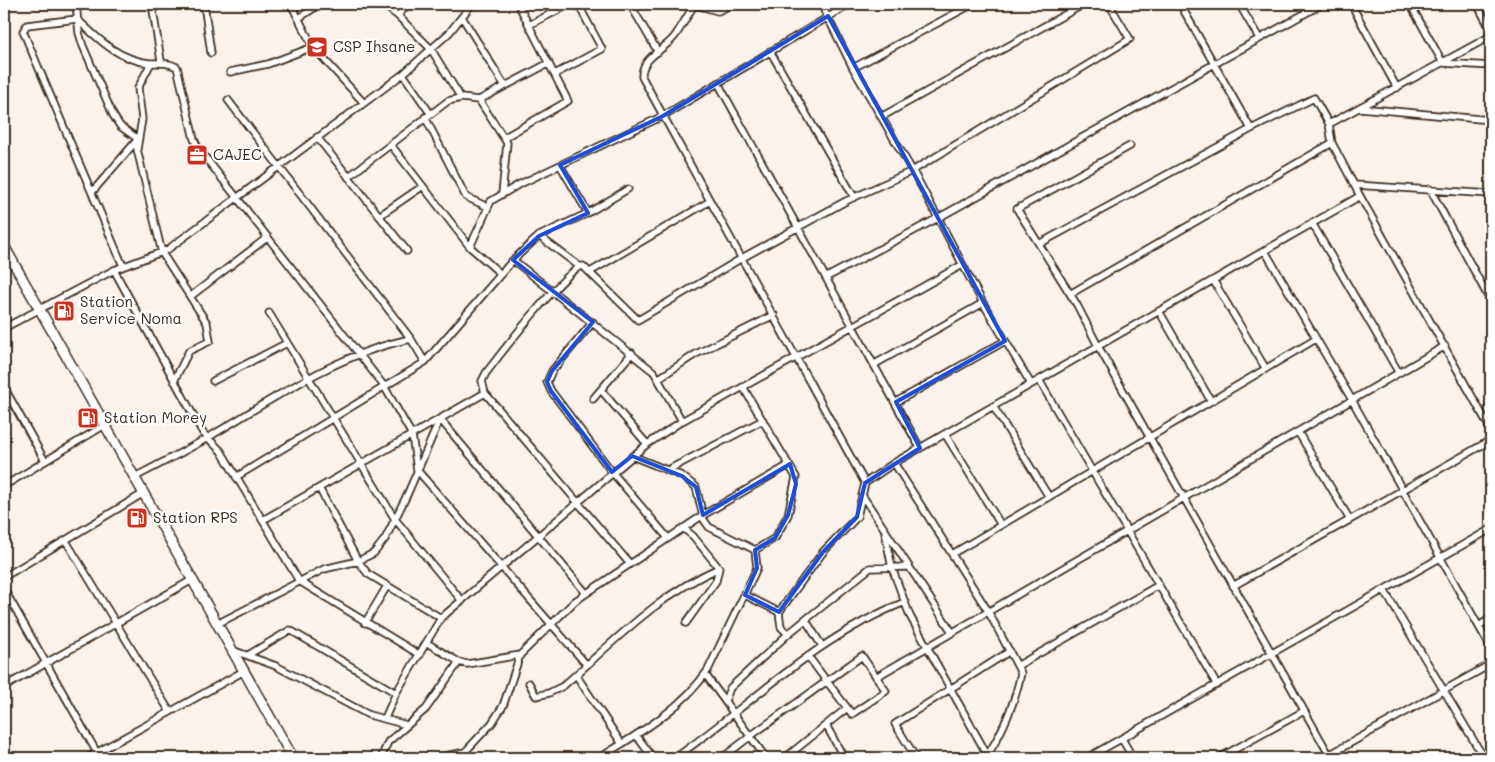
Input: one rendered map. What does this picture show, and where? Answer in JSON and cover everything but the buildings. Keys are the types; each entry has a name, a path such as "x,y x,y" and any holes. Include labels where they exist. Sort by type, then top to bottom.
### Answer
{"main road":[{"path":"4,246 293,758"}],"street":[{"path":"76,4 77,19 85,51 102,84 113,115 120,126 138,139"},
{"path":"152,4 160,61"},
{"path":"204,4 211,53"},
{"path":"291,4 313,47 364,103"},
{"path":"299,18 320,4"},
{"path":"382,4 398,16 431,49 461,98"},
{"path":"398,16 407,4"},
{"path":"4,328 114,270 162,253 403,74 431,49 472,4"},
{"path":"505,137 568,101 518,4"},
{"path":"529,25 570,4"},
{"path":"555,74 602,49 578,4"},
{"path":"630,4 658,52"},
{"path":"733,4 718,11 693,4 676,35 642,69 642,77 865,483"},
{"path":"821,4 853,68 938,218 962,266 1031,384"},
{"path":"470,247 491,201 560,165 663,116 850,4"},
{"path":"853,68 973,4"},
{"path":"881,117 1084,4"},
{"path":"539,236 590,272 638,320 742,258 854,197 912,171 1130,39 1109,4"},
{"path":"1180,4 1250,128"},
{"path":"1239,4 1259,38"},
{"path":"827,277 938,218 1322,4"},
{"path":"1351,4 1397,88"},
{"path":"1410,4 1443,63"},
{"path":"1477,4 1491,30"},
{"path":"462,17 505,86"},
{"path":"123,266 23,30 27,25 77,19 111,50 150,62 160,61 177,66 194,139 198,148 384,386 412,435 417,470 586,664"},
{"path":"1329,124 1491,36"},
{"path":"230,72 268,64 313,47"},
{"path":"770,51 854,197"},
{"path":"150,62 138,88 142,119 137,149 162,253 207,323 210,341 189,351 174,382"},
{"path":"348,177 448,101 461,98 479,100 549,63"},
{"path":"1443,63 1491,66"},
{"path":"403,74 428,115 466,197 488,207"},
{"path":"718,83 854,325 920,448"},
{"path":"1039,244 1250,128 1314,98 1329,124 1332,143 1360,196 1491,430"},
{"path":"228,100 411,338 425,362"},
{"path":"479,100 505,137 508,152 502,194"},
{"path":"1360,108 1491,120"},
{"path":"316,137 407,251"},
{"path":"92,191 138,139"},
{"path":"1070,294 1332,143"},
{"path":"391,145 470,247 501,274"},
{"path":"1130,146 1017,209 1070,294 1330,757 1491,664"},
{"path":"560,165 588,212"},
{"path":"1355,185 1491,194"},
{"path":"379,216 423,186"},
{"path":"236,476 425,362 513,260 539,236 588,212 628,189"},
{"path":"1430,189 1491,302"},
{"path":"788,634 781,627 779,612 823,552 857,517 865,483 894,463 1360,196"},
{"path":"590,272 710,201"},
{"path":"1312,223 1399,373"},
{"path":"191,296 268,237"},
{"path":"1265,250 1352,400 1491,648"},
{"path":"513,260 593,322 659,378 682,421"},
{"path":"579,266 553,291 486,373 482,381 485,393 630,564"},
{"path":"385,718 396,693 441,618 647,444 682,421 962,266"},
{"path":"114,270 174,382 208,438 221,451 299,581 420,655"},
{"path":"1213,280 1266,369"},
{"path":"875,364 983,304"},
{"path":"1158,311 1211,401"},
{"path":"269,314 395,519 462,601"},
{"path":"659,378 696,354 774,315"},
{"path":"593,322 552,371 547,382 551,391 612,472 668,538"},
{"path":"135,477 208,438 309,379 359,354 391,342 411,338"},
{"path":"952,554 1316,339"},
{"path":"896,402 1005,341"},
{"path":"214,381 287,343"},
{"path":"876,677 926,646 1445,346"},
{"path":"593,399 632,354"},
{"path":"1038,380 1217,685"},
{"path":"4,386 44,461"},
{"path":"744,387 796,477 788,515 774,538 755,550"},
{"path":"601,390 647,444"},
{"path":"263,520 485,393"},
{"path":"993,406 1049,497"},
{"path":"217,624 324,569 358,561 378,548 395,519 440,419"},
{"path":"440,419 586,593"},
{"path":"668,470 763,420"},
{"path":"4,486 105,426"},
{"path":"1298,432 1350,520"},
{"path":"945,434 1001,525"},
{"path":"1234,586 1491,440"},
{"path":"632,456 682,476 696,487 702,515 709,527 755,550"},
{"path":"894,463 988,611 1021,673 1017,691 988,757"},
{"path":"436,758 465,752 492,723 503,706 520,655 575,601 702,515 789,465"},
{"path":"319,488 358,561 368,574 441,618"},
{"path":"4,577 66,542 144,493"},
{"path":"862,495 907,567 952,632"},
{"path":"683,528 693,536 718,568 716,581 686,624"},
{"path":"1087,758 1491,529"},
{"path":"885,533 892,568 905,602 949,690 988,757"},
{"path":"66,542 170,712"},
{"path":"599,758 636,735 685,699 705,674 757,568 755,550"},
{"path":"725,701 730,688 788,634 870,568 907,567"},
{"path":"529,683 536,696 549,693 563,686 650,608 697,577 718,568"},
{"path":"4,687 192,580"},
{"path":"1017,666 1159,585"},
{"path":"365,623 387,586"},
{"path":"4,589 99,755"},
{"path":"1384,590 1484,758"},
{"path":"745,595 779,612"},
{"path":"675,758 822,646 879,612 905,602"},
{"path":"1479,626 1491,618"},
{"path":"805,619 822,646"},
{"path":"248,655 290,630 396,693"},
{"path":"427,644 459,662 475,664 520,655"},
{"path":"232,650 276,666 369,715 407,725"},
{"path":"916,758 895,724 1010,652"},
{"path":"722,758 750,736 827,681 862,656 886,692 852,714 847,708 827,681 808,656"},
{"path":"381,758 388,742 426,709 459,662"},
{"path":"87,758 99,755 170,712 244,671"},
{"path":"705,674 766,758"},
{"path":"576,675 622,744"},
{"path":"785,758 847,708"},
{"path":"1219,758 1304,711"},
{"path":"826,725 844,758"},
{"path":"636,735 654,758"},
{"path":"1122,739 1133,758"},
{"path":"4,752 8,758"}],"highlighted area":[{"path":"828,16 1005,341 896,402 920,448 865,483 857,517 823,552 779,612 745,595 757,568 755,550 775,538 788,515 796,484 790,464 703,515 696,487 682,476 632,456 612,472 551,391 547,382 552,371 593,322 513,260 539,236 588,213 560,165 663,116"}],"place":[{"name":"CSP Ihsane","path":"317,47"},
{"name":"CAJEC","path":"197,155"},
{"name":"Station Service Noma","path":"64,311"},
{"name":"Station Morey","path":"88,418"},
{"name":"Station RPS","path":"137,518"}]}
